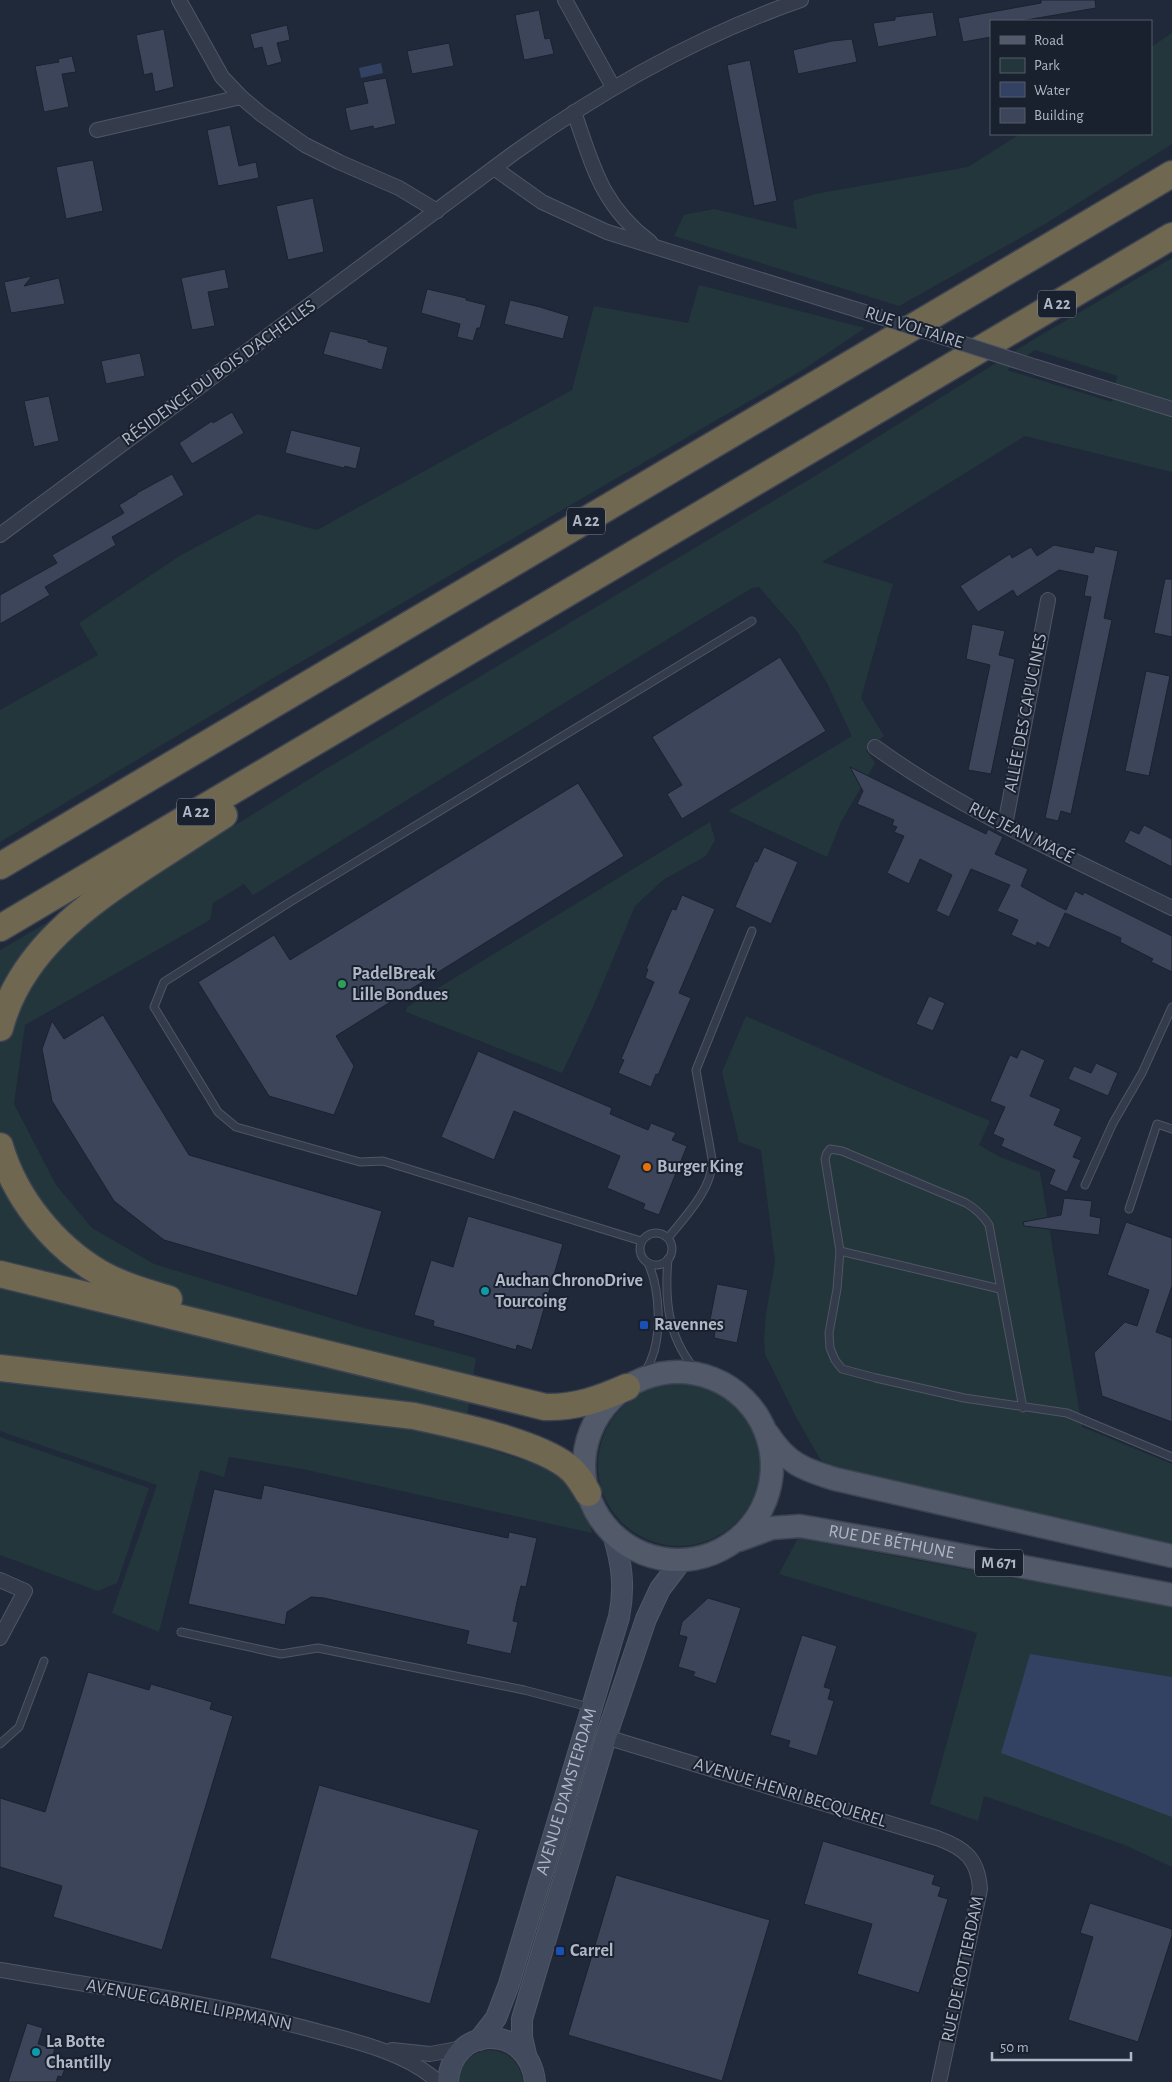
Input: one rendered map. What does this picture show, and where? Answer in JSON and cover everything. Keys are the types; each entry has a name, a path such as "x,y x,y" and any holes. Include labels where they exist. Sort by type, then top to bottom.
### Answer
{"highway":[{"name":"A 22","path":"0,866 1172,174"},
{"name":"A 22","path":"0,928 1172,236"},
{"path":"0,1028 13,992 31,963 57,932 104,894 136,872 274,784 326,736"},
{"path":"0,1146 10,1172 41,1222 65,1247 101,1273 139,1290 260,1324 457,1385"},
{"path":"0,1274 527,1403 561,1407 591,1402 633,1384"},
{"path":"0,1368 414,1416 461,1427 542,1451 568,1466 580,1478 588,1493"}],"main road":[{"path":"613,1535 601,1520 588,1493 584,1465 588,1438 606,1405 633,1384 669,1373 700,1375 725,1385 740,1396 752,1409 782,1454 798,1466 835,1479 1172,1556"},
{"path":"732,1544 752,1524 762,1508 769,1490 772,1470 771,1451 762,1424"},
{"name":"RUE DE BÉTHUNE","path":"613,1535 645,1555 663,1559 682,1560 708,1556 745,1536 772,1528 800,1526 1172,1595"}],"street":[{"path":"179,0 215,67 241,97 274,124 306,145 339,162 399,188 437,211"},
{"path":"565,0 613,87"},
{"name":"RÉSIDENCE DU BOIS D'ACHELLES","path":"0,535 494,168 574,112 649,66 718,33 801,0"},
{"path":"97,130 241,97"},
{"name":"RUE VOLTAIRE","path":"574,112 598,181 605,193 631,226 656,247"},
{"name":"RUE VOLTAIRE","path":"494,168 542,202 607,232 1172,409"},
{"name":"ALLÉE DES CAPUCINES","path":"1005,825 1048,600"},
{"name":"RUE JEAN MACÉ","path":"875,747 949,796 1172,908"},
{"name":"AVENUE D'AMSTERDAM","path":"448,2082 452,2063 496,2018 592,1707 622,1600 621,1567 613,1535"},
{"name":"AVENUE D'AMSTERDAM","path":"535,2072 522,2037 523,2014 606,1737 652,1604 666,1579 682,1560"},
{"path":"0,1580 25,1591 0,1638"},
{"name":"AVENUE HENRI BECQUEREL","path":"606,1737 938,1838 959,1847 970,1857"},
{"name":"RUE DE ROTTERDAM","path":"940,2082 980,1889 977,1870 970,1857"},
{"name":"AVENUE GABRIEL LIPPMANN","path":"0,1970 222,2008 292,2024 376,2048 420,2069 438,2082"},
{"path":"471,2044 496,2038 508,2041 518,2046 535,2072"},
{"name":"AVENUE GABRIEL LIPPMANN","path":"376,2048 430,2054 471,2044"}],"lane":[{"path":"641,1242 382,1161 360,1162 236,1127 218,1112 154,1007 164,982 290,902 752,621"},
{"path":"668,1238 705,1188 711,1173 712,1159 696,1070 752,931"},
{"path":"1085,1186 1113,1123 1142,1073 1172,1007"},
{"path":"1129,1209 1157,1124 1172,1129"},
{"path":"1023,1408 989,1225 977,1209 966,1203 835,1148 830,1149 825,1159 840,1252 837,1289 829,1333 830,1348 835,1360 842,1368 876,1378 964,1398 1023,1408 1067,1413 1091,1421 1172,1457"},
{"path":"633,1384 651,1361 657,1337 657,1289 648,1263 640,1253 641,1242 645,1236 654,1232 668,1238 672,1249 668,1259 667,1284 674,1334 686,1358 700,1375"},
{"path":"840,1252 1000,1289"},
{"path":"648,1263 659,1265 668,1259"},
{"path":"181,1632 281,1654 318,1648 524,1690 592,1707"},
{"path":"0,1744 20,1727 44,1661"}],"green space":[{"path":"1172,33 1172,144 1045,224 899,306 674,236 684,215 714,209 797,229 793,201 815,194 968,167 1018,135 1152,135 1152,46"},
{"path":"1172,258 1172,472 1025,436 822,562 893,584 861,698 884,736 866,750 875,763 841,822 827,857 728,811 852,736 827,683 797,631 759,587 752,588 253,895 244,884 213,903 210,920 25,1025 14,1104 56,1185 92,1228 154,1264 357,1326 476,1358 463,1441 551,1469 574,1492 587,1513 592,1533 302,1469 229,1457 224,1477 200,1470 159,1632 112,1613 157,1485 0,1431 0,950 65,912 118,898 324,770 825,470 1036,338","holes":["1035,350 1117,376 1112,402 1007,370"]},
{"path":"699,285 865,328 801,371 275,677 0,842 0,710 98,655 79,623 181,555 258,514 317,530 572,390 594,306 688,323"},
{"path":"710,822 715,840 706,856 663,880 635,906 593,1007 562,1073 406,1012 407,1007"},
{"path":"746,1016 990,1121 979,1145 1000,1157 1040,1172 1082,1427 1172,1464 1172,1544 984,1504 823,1464 797,1419 765,1354 766,1314 775,1262 761,1150 739,1142 722,1072"},
{"path":"671,1384 687,1384 710,1390 730,1402 742,1414 754,1434 760,1457 760,1473 754,1496 742,1516 730,1528 710,1540 687,1546 671,1546 648,1540 628,1528 616,1516 604,1496 598,1473 598,1457 604,1434 616,1414 628,1402 648,1390"},
{"path":"0,1437 149,1488 117,1583 98,1591 0,1555"},
{"path":"798,1538 1018,1579 1172,1604 1172,1867 1125,1845 984,1796 978,1821 930,1804 977,1633 779,1574"},
{"path":"490,2050 503,2053 513,2060 520,2070 523,2082 458,2082 464,2064 472,2056"}],"water":[{"path":"381,63 383,73 361,78 359,68"},
{"path":"1030,1654 1172,1677 1172,1817 1001,1753"}],"building":[{"path":"1041,0 1095,0 1096,8 1026,20 990,20 990,37 963,42 958,18 1041,3"},
{"path":"539,10 545,39 550,38 554,54 524,60 515,15"},
{"path":"933,12 937,36 878,47 873,23 895,20 895,17"},
{"path":"287,25 290,40 277,43 282,62 267,66 262,47 254,49 250,34"},
{"path":"164,29 174,87 155,92 152,73 144,75 136,35"},
{"path":"852,39 857,62 798,74 793,50 832,41"},
{"path":"449,43 454,66 412,74 407,51"},
{"path":"72,56 76,72 62,74 69,107 44,112 35,66 59,62 58,59"},
{"path":"750,60 777,201 754,206 727,65"},
{"path":"386,78 396,124 374,129 373,126 350,131 345,108 368,103 363,82"},
{"path":"230,125 239,166 256,162 259,178 218,186 207,130"},
{"path":"93,160 103,211 66,219 56,167"},
{"path":"313,198 324,252 288,260 276,206"},
{"path":"225,269 229,288 208,292 215,326 192,330 181,278"},
{"path":"32,276 24,286 59,278 65,304 11,313 4,282"},
{"path":"427,289 466,298 466,300 486,305 480,328 477,328 473,341 457,337 460,324 421,313"},
{"path":"510,300 569,316 563,339 504,324"},
{"path":"330,331 388,347 382,370 323,354"},
{"path":"140,353 145,376 106,384 101,361"},
{"path":"49,396 59,441 34,447 24,401"},
{"path":"232,412 244,433 192,464 179,443 212,421 213,423"},
{"path":"291,430 361,447 356,469 345,466 344,468 285,453"},
{"path":"172,474 184,495 112,537 116,545 45,587 50,595 0,624 0,595 57,563 52,555 124,513 119,505"},
{"path":"1054,545 1093,553 1095,546 1118,551 1104,618 1112,620 1071,814 1061,811 1058,821 1045,818 1091,597 1084,596 1088,576 1059,570 1017,597 1013,590 978,612 960,586 1010,554 1012,558 1031,547 1037,556"},
{"path":"1165,579 1172,579 1172,637 1154,633"},
{"path":"972,624 1005,631 999,655 1015,659 991,774 968,770 990,665 966,659"},
{"path":"780,657 826,731 682,819 667,794 682,785 652,737"},
{"path":"1146,671 1170,676 1149,776 1125,771"},
{"path":"850,767 986,834 988,829 1003,837 995,854 1028,869 1021,886 1048,901 1066,910 1075,891 1083,895 1084,892 1172,936 1172,972 1151,962 1153,959 1120,942 1121,938 1065,913 1049,948 1037,942 1036,946 1011,935 1018,920 997,911 1010,885 971,869 949,917 936,911 952,875 920,859 909,884 887,873 904,836 894,832 897,827 892,825 894,820 857,804 863,791"},
{"path":"578,783 624,856 336,1036 354,1066 334,1115 269,1096 198,982 274,935 290,960"},
{"path":"1144,825 1172,839 1172,867 1124,842 1130,830 1139,834"},
{"path":"764,847 798,862 771,924 735,907 755,861 757,862"},
{"path":"682,895 715,909 679,993 691,998 651,1087 618,1073 624,1060 621,1059 654,982 645,978 648,969 646,969 672,909 676,910"},
{"path":"929,996 945,1003 933,1031 916,1024"},
{"path":"103,1015 189,1155 382,1211 357,1296 164,1240 114,1201 52,1101 42,1049 52,1021 64,1039"},
{"path":"1021,1049 1045,1060 1030,1096 1061,1109 1054,1125 1082,1137 1073,1157 1081,1160 1067,1192 1049,1184 1055,1170 1001,1146 1004,1139 993,1134 1005,1107 990,1101 1010,1055 1017,1058"},
{"path":"478,1051 612,1108 610,1114 648,1130 651,1123 676,1133 672,1140 687,1146 659,1215 643,1209 645,1204 607,1188 620,1156 514,1111 494,1160 441,1137"},
{"path":"1096,1063 1118,1073 1108,1096 1068,1079 1074,1066 1091,1073"},
{"path":"1064,1198 1092,1201 1090,1216 1101,1218 1099,1235 1024,1226 1023,1222 1061,1215"},
{"name":"Auchan ChronoDrive Tourcoing","path":"468,1216 563,1244 532,1350 517,1345 516,1350 433,1326 434,1321 414,1315 431,1260 453,1267"},
{"path":"1126,1222 1172,1238 1172,1286 1156,1332 1172,1338 1172,1422 1102,1396 1094,1353 1125,1322 1137,1326 1149,1290 1107,1275"},
{"path":"717,1284 748,1290 737,1343 714,1338 715,1331 708,1330"},
{"path":"264,1485 508,1538 509,1532 537,1538 526,1587 521,1586 517,1602 513,1621 518,1622 511,1654 466,1644 469,1631 324,1598 311,1597 287,1612 285,1625 188,1604 214,1489 261,1499"},
{"path":"708,1598 741,1608 716,1684 693,1676 695,1672 678,1667 687,1637 679,1635 682,1622"},
{"path":"802,1635 837,1646 824,1687 831,1689 828,1699 834,1701 817,1756 788,1747 790,1741 770,1735"},
{"path":"88,1672 149,1690 151,1684 212,1702 210,1709 233,1716 162,1950 53,1917 62,1886 0,1867 0,1798 45,1812"},
{"path":"319,1785 479,1830 430,2004 270,1958"},
{"path":"823,1841 935,1875 932,1884 941,1887 938,1896 948,1899 919,1993 857,1974 872,1924 804,1904"},
{"path":"616,1875 770,1920 722,2081 568,2035"},
{"path":"1090,1903 1172,1929 1172,1936 1138,2042 1068,2020 1093,1937 1080,1933"},
{"name":"La Botte Chantilly","path":"27,2023 43,2028 38,2044 55,2049 53,2054 68,2059 62,2077 58,2076 56,2082 8,2082"}],"place":[{"name":"PadelBreak Lille Bondues","path":"342,984"},
{"name":"Burger King","path":"647,1167"},
{"name":"Auchan ChronoDrive Tourcoing","path":"485,1291"},
{"name":"Ravennes","path":"644,1325"},
{"name":"Carrel","path":"560,1951"},
{"name":"La Botte Chantilly","path":"36,2052"}]}
